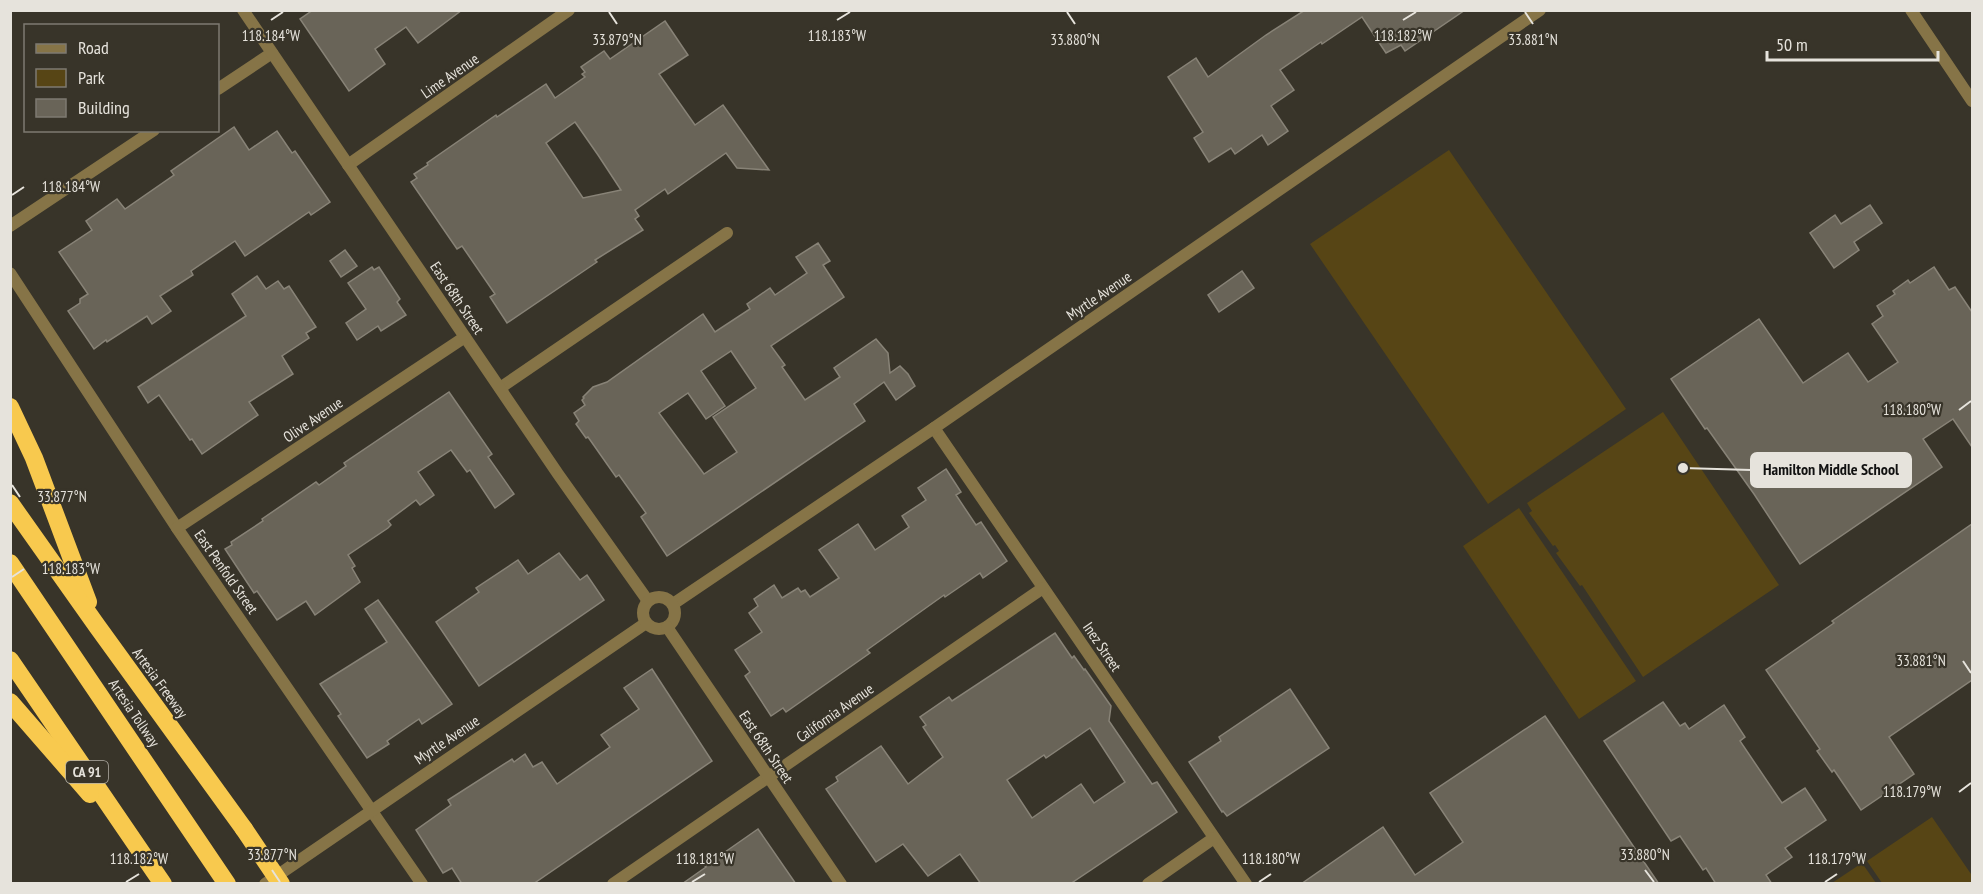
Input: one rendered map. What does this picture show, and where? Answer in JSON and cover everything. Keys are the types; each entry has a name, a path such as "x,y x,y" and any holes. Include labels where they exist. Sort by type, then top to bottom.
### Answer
{"highway":[{"path":"10,407 34,458 97,626"},
{"name":"Artesia Freeway","path":"10,503 281,884"},
{"name":"Artesia Tollway","path":"10,563 227,884"},
{"name":"CA 91","path":"10,660 163,884"},
{"path":"10,702 147,860"}],"street":[{"name":"East 68th Street","path":"243,10 648,601"},
{"name":"Lime Avenue","path":"348,165 568,10"},
{"name":"Myrtle Avenue","path":"673,604 934,428 1540,10"},
{"path":"1911,10 1972,101"},
{"path":"219,87 272,53"},
{"path":"10,226 151,132"},
{"path":"500,388 727,233"},
{"name":"East Penfold Street","path":"10,273 177,528 422,884"},
{"name":"Olive Avenue","path":"177,528 465,337"},
{"name":"Inez Street","path":"934,428 1246,884"},
{"name":"California Avenue","path":"614,884 1043,588"},
{"path":"664,597 673,604 675,615 667,627 658,629 646,623 643,609 648,601 664,597"},
{"name":"Myrtle Avenue","path":"265,884 646,623"},
{"name":"East 68th Street","path":"667,627 841,884"},
{"path":"1148,884 1215,838"}],"green space":[{"path":"1449,150 1626,409 1488,504 1310,244"},
{"path":"1663,412 1779,585 1643,677 1582,585 1580,586 1556,553 1559,551 1555,545 1553,546 1529,513 1532,511 1527,503"},
{"path":"1519,508 1636,681 1579,719 1463,546"},
{"path":"1932,817 1972,874 1972,883 1882,883 1867,861"},
{"path":"1862,863 1876,883 1832,883"}],"building":[{"path":"313,10 462,10 418,43 406,27 375,49 385,64 349,91 300,19"},
{"path":"1305,10 1465,10 1405,51 1401,45 1386,53 1362,17 1280,70 1294,90 1271,106 1288,131 1268,145 1262,135 1235,154 1231,148 1209,162 1194,138 1203,132 1168,77 1196,58 1208,77"},
{"path":"665,21 688,55 659,74 695,125 723,105 769,170 737,168 726,153 668,194 665,189 635,210 639,216 635,219 643,230 595,260 597,262 507,323 490,297 495,294 462,246 457,249 411,182 417,178 414,174 496,115 497,117 546,84 555,98 585,77 582,74 585,72 581,67 604,51 610,59","holes":["575,122 621,190 583,198 546,143"]},
{"path":"234,127 249,150 277,131 292,153 295,151 330,202 311,215 309,212 245,256 235,241 191,271 193,275 160,296 171,311 152,324 147,316 94,349 68,311 88,294 59,252 92,230 86,221 117,199 125,209 174,175 171,171"},
{"path":"1870,205 1882,223 1854,242 1859,250 1834,268 1810,233 1835,215 1841,224"},
{"path":"818,243 830,261 823,265 844,297 771,346 785,365 782,367 805,400 840,377 834,368 876,339 888,353 890,373 900,366 915,386 896,400 884,382 854,404 865,421 667,556 641,517 646,513 619,475 616,477 588,437 586,438 576,424 579,421 574,413 585,405 583,397 593,387 607,382 703,314 715,332 750,309 747,304 770,288 775,295 807,273 796,257","holes":["731,351 756,388 713,417 737,452 704,474 659,413 688,393 706,419 725,406 701,371"]},
{"path":"345,250 357,266 341,277 330,261"},
{"path":"372,267 374,270 379,267 400,299 397,302 406,315 381,331 378,326 357,340 346,323 366,309 348,283"},
{"path":"1934,267 1949,290 1955,287 1972,312 1972,447 1953,419 1923,439 1942,467 1800,564 1754,494 1671,379 1759,319 1803,383 1848,353 1868,382 1898,362 1872,324 1883,316 1877,306 1895,294 1893,291 1908,280 1910,283"},
{"path":"1242,271 1254,288 1219,312 1208,295"},
{"path":"257,276 266,289 278,281 284,289 289,286 316,327 306,333 309,338 282,356 293,374 249,402 258,415 202,454 159,395 148,403 138,387 246,316 232,294"},
{"path":"449,392 492,454 488,457 514,494 495,508 470,470 467,472 451,450 418,472 434,495 420,505 416,500 388,521 391,525 388,528 348,555 355,566 352,568 360,582 315,615 306,601 277,620 257,591 254,593 225,549 232,545 231,542 263,521 262,519 316,482 319,485 346,466 344,463"},
{"path":"946,469 961,492 956,495 976,525 981,522 1007,561 983,578 980,573 945,597 944,595 867,650 870,653 786,712 783,708 771,716 745,676 750,672 735,650 762,632 749,613 758,606 754,599 774,585 782,598 798,588 801,592 805,590 810,597 839,578 819,550 858,524 875,550 909,527 902,516 926,500 918,488"},
{"path":"1972,524 1972,680 1889,737 1914,774 1861,810 1834,770 1832,772 1817,751 1820,749 1766,670 1834,623 1832,621"},
{"path":"559,553 580,580 587,575 604,600 479,686 436,622 479,592 476,588 518,560 528,574"},
{"path":"378,600 452,704 422,724 419,719 387,741 389,744 367,758 338,716 341,714 320,684 387,642 365,609"},
{"path":"1055,633 1072,658 1074,656 1085,669 1111,706 1109,721 1152,784 1157,782 1177,812 1070,884 981,884 960,854 928,876 903,844 876,862 826,789 838,781 836,777 881,746 908,784 943,757 923,727 926,725 920,717 949,697 952,701","holes":["1090,728 1125,782 1094,803 1081,784 1032,818 1007,780 1044,755 1046,758"]},
{"path":"652,669 712,761 533,884 462,884 452,868 443,873 416,830 451,805 448,800 512,759 514,762 525,754 533,767 542,762 557,784 610,747 601,735 639,709 624,688"},
{"path":"1290,689 1329,748 1227,816 1189,762 1221,741 1219,737"},
{"path":"1663,702 1680,726 1685,723 1689,729 1724,705 1745,737 1740,741 1782,803 1805,788 1826,820 1785,848 1792,857 1766,875 1772,884 1716,884 1706,868 1703,870 1680,836 1671,841 1604,741"},
{"path":"1545,716 1659,884 1301,884 1383,827 1415,875 1463,842 1430,793"},
{"path":"758,829 796,884 682,884 705,866"}],"place":[{"name":"Hamilton Middle School","path":"1683,468"}]}
